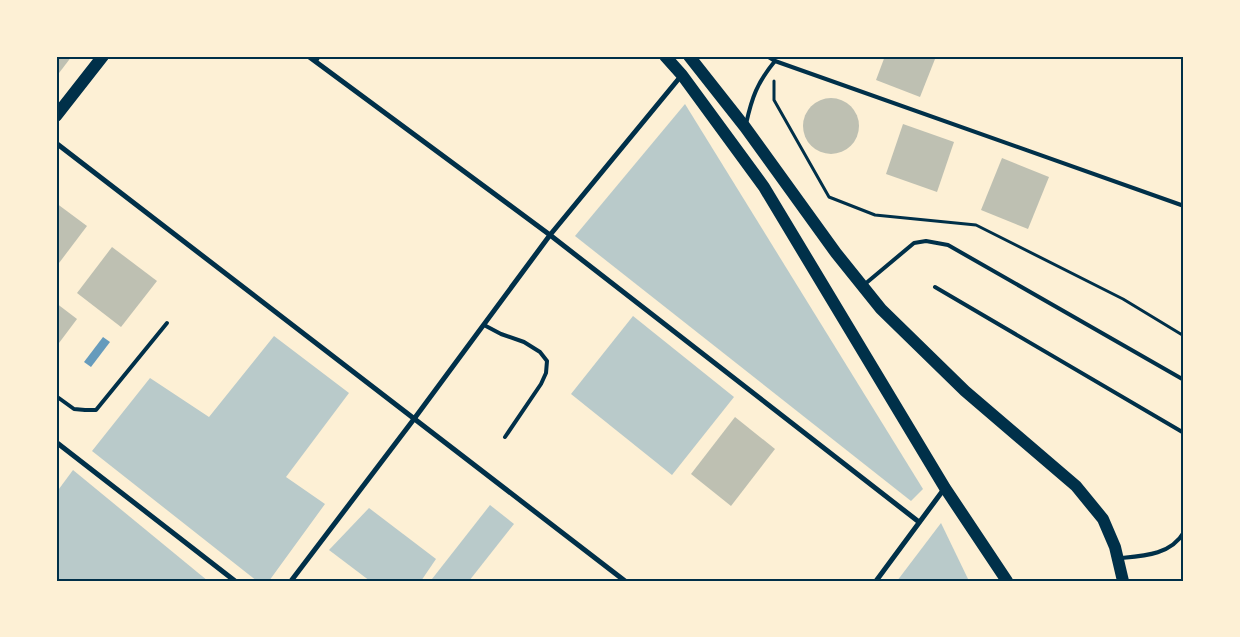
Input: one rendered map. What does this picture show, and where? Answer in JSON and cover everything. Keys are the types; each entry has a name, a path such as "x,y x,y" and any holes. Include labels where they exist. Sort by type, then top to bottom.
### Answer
{"main road":[{"path":"56,116 103,56"},
{"path":"665,56 682,75 764,187 945,488 1007,581"},
{"path":"688,56 745,127 836,253 882,309 965,391 1076,486 1103,519 1115,547 1123,581"}],"street":[{"path":"308,56 318,59 550,235 919,522"},
{"path":"291,581 550,235 682,75"},
{"path":"56,143 625,581"},
{"path":"56,442 235,581"},
{"path":"876,581 945,488"}],"lane":[{"path":"767,56 775,61 1184,206"},
{"path":"745,127 754,92 764,74 775,61"},
{"path":"863,286 914,243 926,241 948,245 1184,380"},
{"path":"935,287 1184,433"},
{"path":"56,396 74,409 96,410 167,322"},
{"path":"484,325 501,334 524,342 540,352 547,361 546,373 541,384 505,437"},
{"path":"1118,558 1156,553 1167,548 1181,537 1184,532"}],"path":[{"path":"775,61 774,100 829,197 875,215 976,225 1123,299 1184,336"}],"shaded area":[{"path":"685,104 923,489 911,501 575,236"},
{"path":"633,316 734,397 672,475 571,394"},
{"path":"274,336 349,393 286,477 325,504 269,581 257,581 92,451 150,378 209,417"},
{"path":"73,470 208,581 56,581 56,493"},
{"path":"490,505 514,524 469,581 435,581 432,579"},
{"path":"369,508 436,559 421,581 370,581 329,550"},
{"path":"941,523 969,581 897,581"}],"water":[{"path":"103,337 110,342 91,367 84,362"}],"building":[{"path":"56,56 72,56 56,77"},
{"path":"885,56 928,56 935,59 920,97 876,80"},
{"path":"831,98 842,100 851,106 857,115 859,126 857,137 851,146 842,152 831,154 820,152 811,146 805,137 803,126 805,115 811,106 820,100"},
{"path":"903,124 954,142 937,192 886,174"},
{"path":"1002,158 1049,177 1028,229 981,210"},
{"path":"56,203 87,226 56,267"},
{"path":"112,247 157,281 121,327 77,293"},
{"path":"56,303 77,319 56,347"},
{"path":"735,417 775,449 731,506 691,474"}]}
